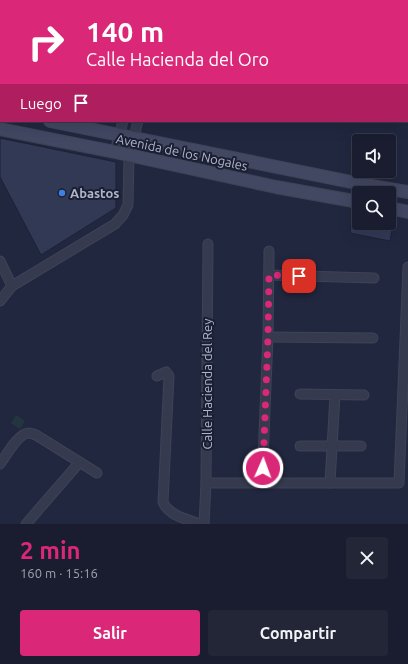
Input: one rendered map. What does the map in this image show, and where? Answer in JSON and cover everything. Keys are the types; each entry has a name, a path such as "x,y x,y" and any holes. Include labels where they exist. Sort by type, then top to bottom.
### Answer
{"main road":[{"name":"Avenida de los Nogales","path":"55,122 366,185 408,192"},
{"name":"Avenida de los Nogales","path":"0,129 276,187 352,201"},
{"path":"396,209 408,212"}],"street":[{"path":"115,152 123,122"},
{"path":"0,301 12,286 115,224 123,215 128,205 129,156 138,122"},
{"name":"Calle Hacienda del Rey","path":"204,524 206,483 208,244"},
{"path":"262,483 268,337 269,251"},
{"path":"0,261 12,286"},
{"path":"206,483 399,483 408,267"},
{"path":"269,275 374,278"},
{"path":"268,337 373,338"},
{"path":"157,376 166,372 169,376 163,502 168,510 180,517 200,524"},
{"path":"300,394 364,395"},
{"path":"330,484 335,395"},
{"path":"0,464 18,439 24,434 29,433 36,435 97,473"},
{"path":"300,446 361,446"},
{"path":"26,524 79,463"}],"shaded area":[{"path":"16,415 25,421 20,429 11,423"}],"building":[{"name":"Abastos","path":"0,138 116,162 116,208 41,255 0,177"},
{"path":"352,218 352,230 392,230 390,241 350,233"}],"place":[{"name":"Abastos","path":"62,193"}],"route":[{"path":"263,468 269,275 299,276"}]}
